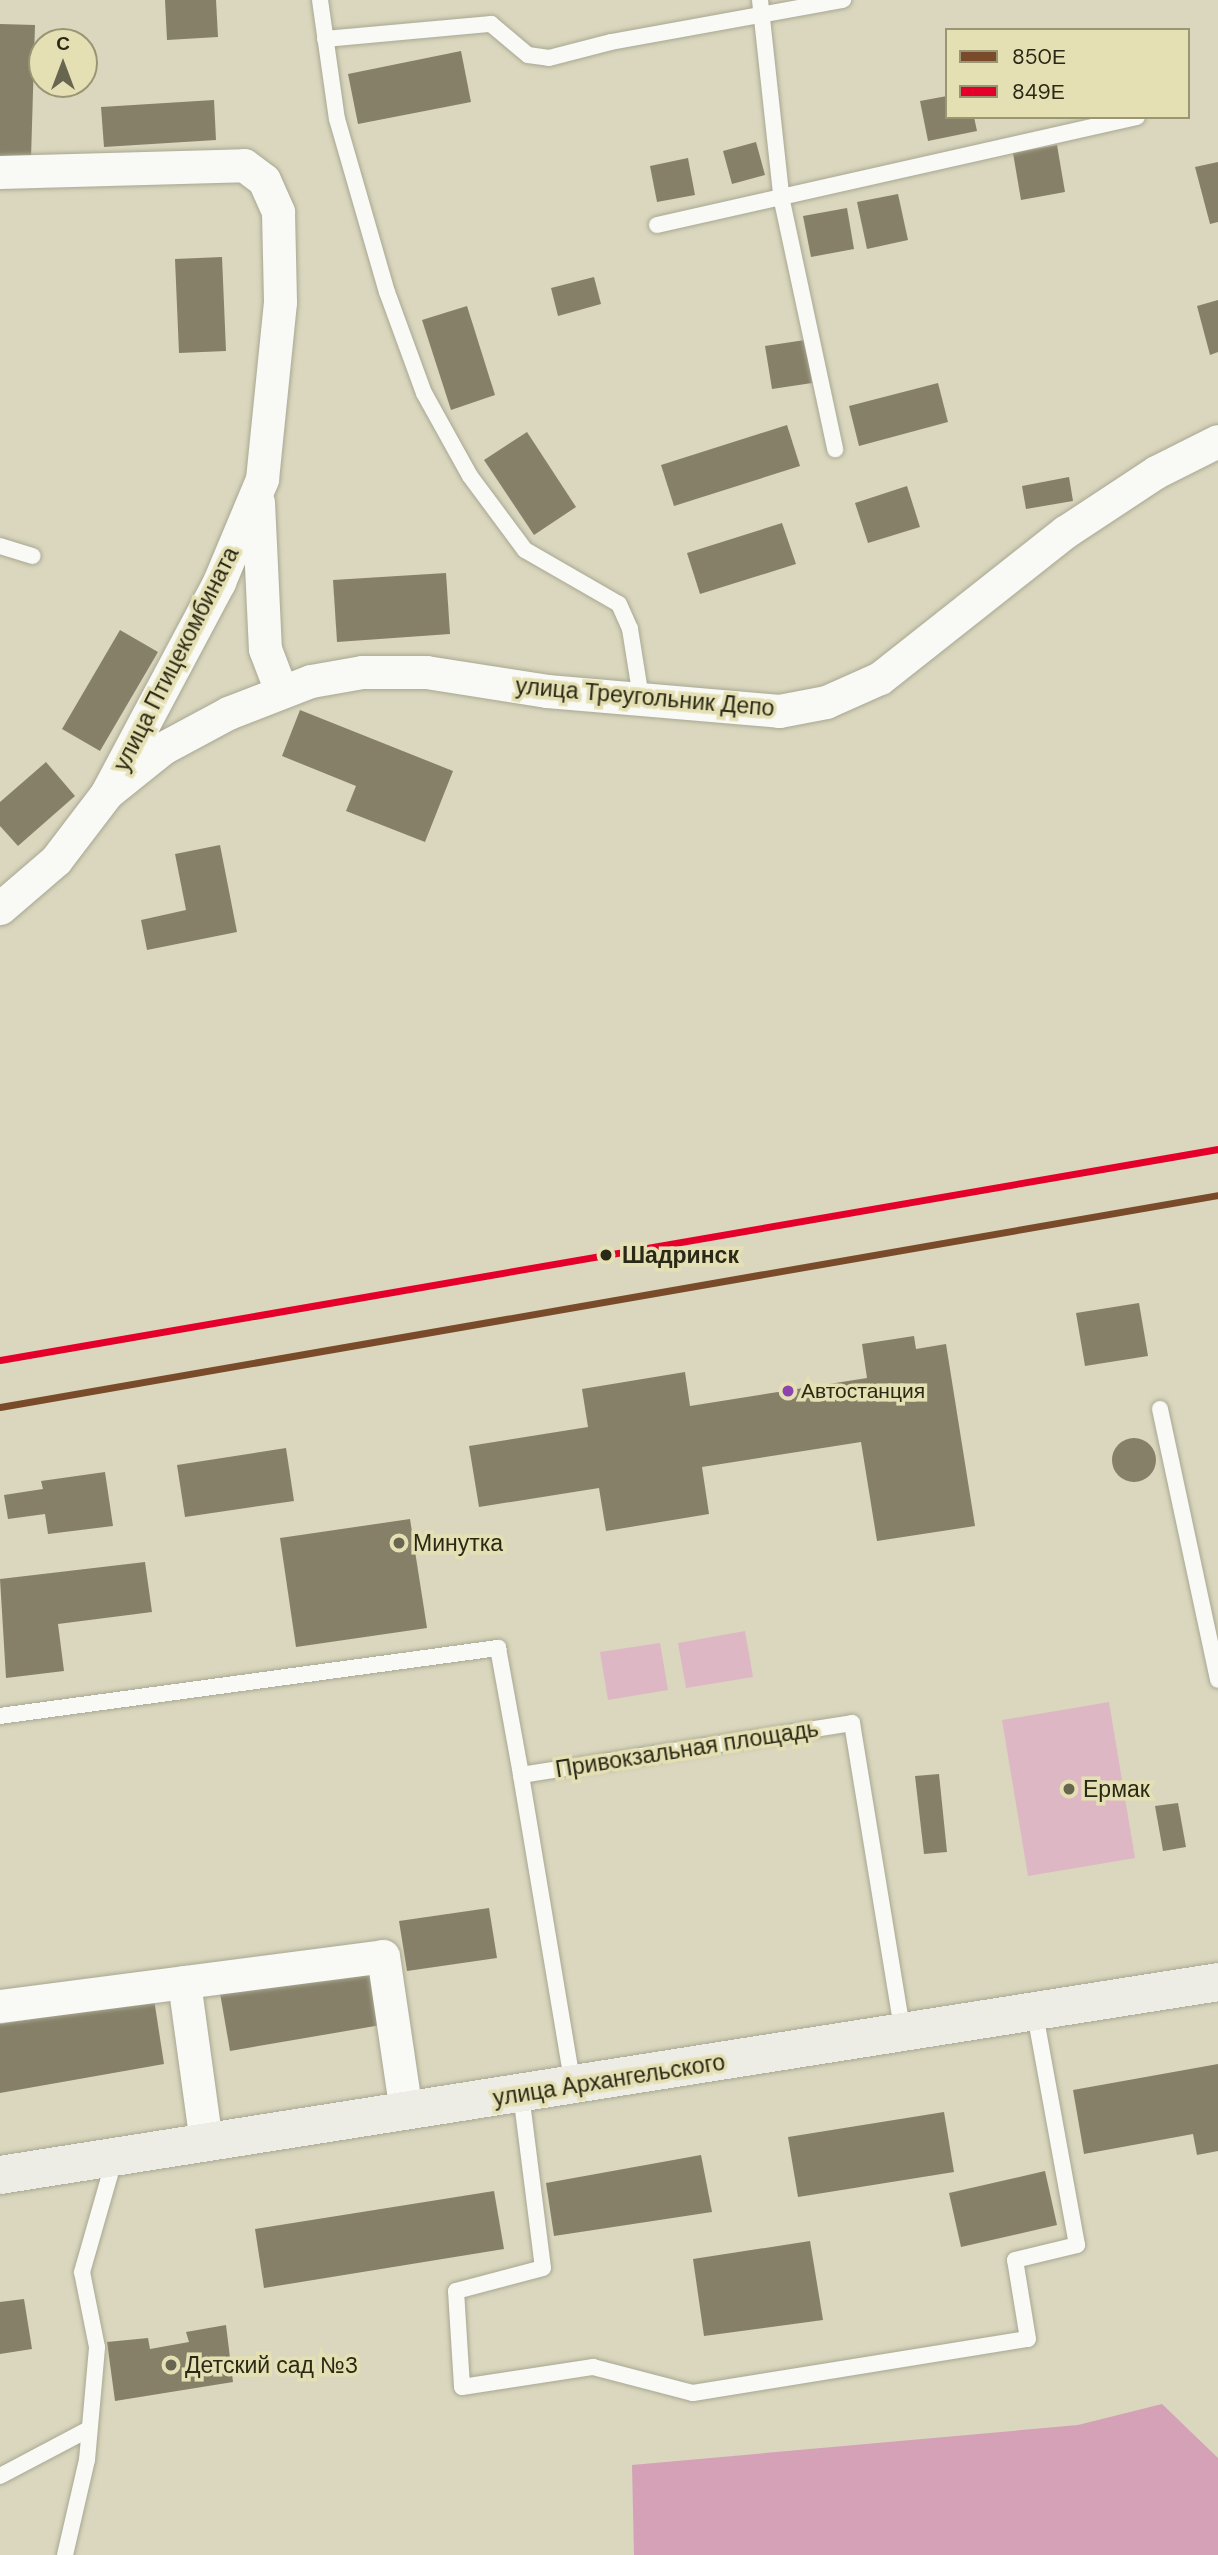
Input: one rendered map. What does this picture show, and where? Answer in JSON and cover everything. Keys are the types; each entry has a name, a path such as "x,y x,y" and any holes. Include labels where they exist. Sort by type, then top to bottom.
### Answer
{"street":[{"name":"улица Птицекомбината","path":"0,172 244,165 264,180 278,212 280,302 258,489 219,582 107,793 56,860 0,908"},
{"name":"улица Треугольник Депо","path":"107,793 163,748 281,691 362,672 426,672 547,691 779,711 826,702 880,678 1065,532 1156,472 1218,441"},
{"path":"258,489 265,649 281,691"},
{"path":"0,2006 383,1956 406,2112"},
{"path":"184,1982 206,2143"},
{"name":"улица Архангельского","path":"0,2175 903,2035 1218,1982"}],"lane":[{"path":"320,0 337,119 387,292 424,393 470,476 525,550 619,604 630,629 641,698"},
{"path":"326,39 491,23 528,55 549,58 760,8 843,0"},
{"path":"760,8 782,201 835,449"},
{"path":"657,225 782,201 1130,119"},
{"path":"0,546 33,556"},
{"path":"1160,1409 1218,1680"},
{"path":"0,1716 498,1648 573,2086"},
{"name":"Привокзальная площадь","path":"521,1775 852,1724 903,2035"},
{"path":"521,2094 543,2268 456,2291 462,2387 593,2367 692,2393 1028,2339 1015,2260 1077,2245 1035,2014"},
{"path":"65,2555 89,2429 97,2347 82,2272 115,2157"},
{"path":"0,2476 89,2429"}],"shaded area":[{"path":"745,1631 753,1677 686,1688 678,1643"},
{"path":"660,1643 668,1690 608,1700 600,1652"},
{"name":"Ермак","path":"1109,1702 1135,1858 1028,1876 1002,1720"},
{"path":"1162,2404 1218,2458 1218,2555 634,2555 632,2465 1078,2425"}],"building":[{"path":"165,0 216,0 218,37 167,40"},
{"path":"0,24 35,25 35,28 28,28 28,98 33,98 31,158 0,156"},
{"path":"461,51 471,102 358,124 348,74"},
{"path":"945,96 945,119 974,119 977,131 928,141 920,101"},
{"path":"214,100 216,140 104,147 101,107"},
{"path":"756,142 765,175 732,184 723,151"},
{"path":"1057,145 1065,192 1021,200 1013,153"},
{"path":"688,158 695,195 657,202 650,166"},
{"path":"1218,162 1218,222 1210,224 1195,167"},
{"path":"898,194 908,240 867,249 857,202"},
{"path":"847,208 854,249 811,257 803,216"},
{"path":"222,257 226,351 179,353 175,259"},
{"path":"594,277 601,304 558,316 551,288"},
{"path":"1218,300 1218,352 1210,355 1197,306"},
{"path":"467,306 495,395 451,410 422,320"},
{"path":"805,340 812,383 772,389 765,346"},
{"path":"938,383 948,422 859,446 849,406"},
{"path":"787,425 800,466 674,506 661,465"},
{"path":"527,432 576,507 534,535 484,460"},
{"path":"1069,477 1073,501 1026,509 1022,486"},
{"path":"907,486 920,527 868,543 855,503"},
{"path":"782,523 796,564 700,594 687,553"},
{"path":"446,573 450,634 337,642 333,580"},
{"path":"120,630 158,652 100,751 62,729"},
{"path":"300,710 453,771 425,842 346,811 356,786 282,756"},
{"path":"46,762 75,796 18,846 0,826 0,802"},
{"path":"220,845 237,932 147,950 141,920 186,910 175,854"},
{"path":"1139,1303 1148,1356 1085,1366 1076,1313"},
{"path":"914,1336 916,1349 946,1344 975,1526 877,1541 861,1442 702,1467 709,1514 606,1531 599,1488 479,1507 469,1446 588,1427 582,1389 685,1372 690,1406 867,1378 862,1344"},
{"path":"1134,1438 1143,1439 1150,1444 1155,1451 1155,1469 1150,1476 1143,1481 1134,1482 1125,1481 1118,1476 1113,1469 1112,1460 1113,1451 1118,1444 1125,1439"},
{"path":"286,1448 294,1501 185,1517 177,1465"},
{"path":"105,1472 113,1526 48,1534 45,1514 8,1519 4,1495 43,1489 41,1481"},
{"path":"410,1519 427,1628 296,1647 280,1538"},
{"path":"145,1562 152,1612 58,1624 64,1671 6,1678 0,1579"},
{"path":"939,1774 947,1852 924,1854 915,1776"},
{"path":"1178,1803 1186,1847 1163,1851 1155,1806"},
{"path":"489,1908 497,1958 407,1971 399,1921"},
{"path":"371,1967 381,2025 230,2051 220,1993"},
{"path":"154,1999 164,2064 0,2093 0,2024"},
{"path":"1218,2064 1218,2151 1197,2155 1193,2134 1084,2154 1073,2090"},
{"path":"944,2112 954,2172 798,2197 788,2137"},
{"path":"701,2155 712,2212 554,2236 546,2183"},
{"path":"1045,2171 1057,2225 961,2247 949,2193"},
{"path":"494,2191 504,2249 264,2288 255,2229"},
{"path":"810,2241 823,2320 704,2336 693,2259"},
{"path":"24,2299 32,2349 0,2354 0,2302"},
{"name":"Детский сад №3","path":"226,2325 233,2382 115,2401 107,2342 148,2338 150,2349 189,2342 186,2332"}],"transit line":[{"name":"849Е","path":"0,1360 1218,1149"},
{"name":"850Е","path":"0,1407 1218,1195"}],"place":[{"name":"Шадринск","path":"606,1255"},
{"name":"Автостанция","path":"788,1391"},
{"name":"Минутка","path":"399,1543"},
{"name":"Ермак","path":"1069,1789"},
{"name":"Детский сад №3","path":"171,2365"}]}
